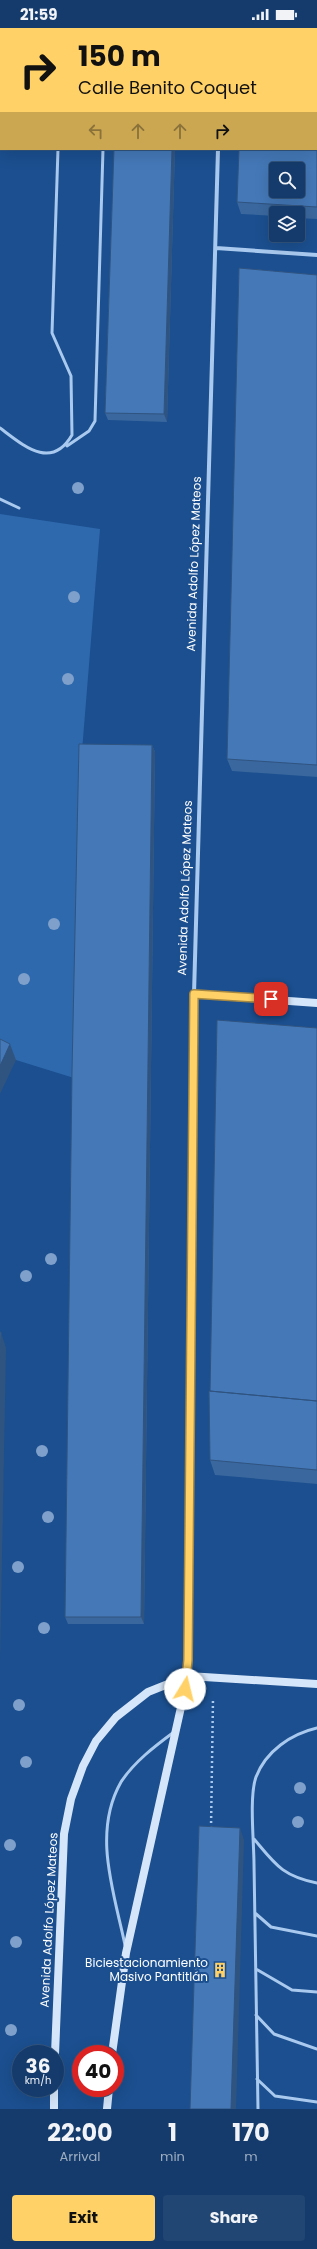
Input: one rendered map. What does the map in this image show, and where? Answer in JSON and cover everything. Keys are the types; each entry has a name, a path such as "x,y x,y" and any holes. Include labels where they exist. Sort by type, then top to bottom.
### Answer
{"street":[{"name":"Avenida Adolfo López Mateos","path":"113,2045 126,1953 188,1676 194,994 218,150"},
{"path":"216,248 317,255"},
{"path":"194,994 317,1003"},
{"name":"Avenida Adolfo López Mateos","path":"55,2045 64,1834 71,1800 82,1766 96,1741 116,1717 148,1692 188,1676"},
{"path":"188,1676 317,1684"},
{"path":"54,2097 54,2109"},
{"path":"107,2109 108,2097"}],"lane":[{"path":"58,150 52,333 71,376 72,435 62,448"},
{"path":"0,428 26,447 39,453 51,453 80,438 89,431 95,421 104,150"},
{"path":"0,499 19,508"},
{"path":"258,2109 254,1839 256,1778 265,1760 281,1744 302,1732 317,1728"},
{"path":"126,1953 106,1855 109,1811 122,1782 136,1764 175,1731"},
{"path":"254,1839 279,1869 303,1880 317,1883"},
{"path":"255,1913 271,1927 317,1936"},
{"path":"256,1969 292,1990 317,1992"},
{"path":"256,2015 274,2034 317,2048"},
{"path":"257,2079 275,2096 317,2102"}],"path":[{"path":"211,1831 214,1677"}],"shaded area":[{"path":"0,514 100,529 82,751 74,1078 16,1060 0,1052"}],"building":[{"path":"114,150 172,150 164,414 105,413"},
{"path":"239,150 317,150 317,207 237,202"},
{"path":"239,268 317,275 317,765 227,759"},
{"path":"79,744 152,745 141,1617 65,1617 72,1071"},
{"path":"217,1020 317,1028 317,1401 210,1391"},
{"path":"0,1039 10,1044 0,1066"},
{"path":"0,1332 1,1332 0,1358"},
{"path":"209,1391 317,1401 317,1470 210,1460"},
{"name":"Biciestacionamiento Masivo Pantitlán","path":"199,1826 240,1828 231,2109 190,2109"}],"place":[{"name":"Biciestacionamiento Masivo Pantitlán","path":"220,1970"}],"route":[{"path":"185,1689 188,1676 194,994 271,999"}]}
